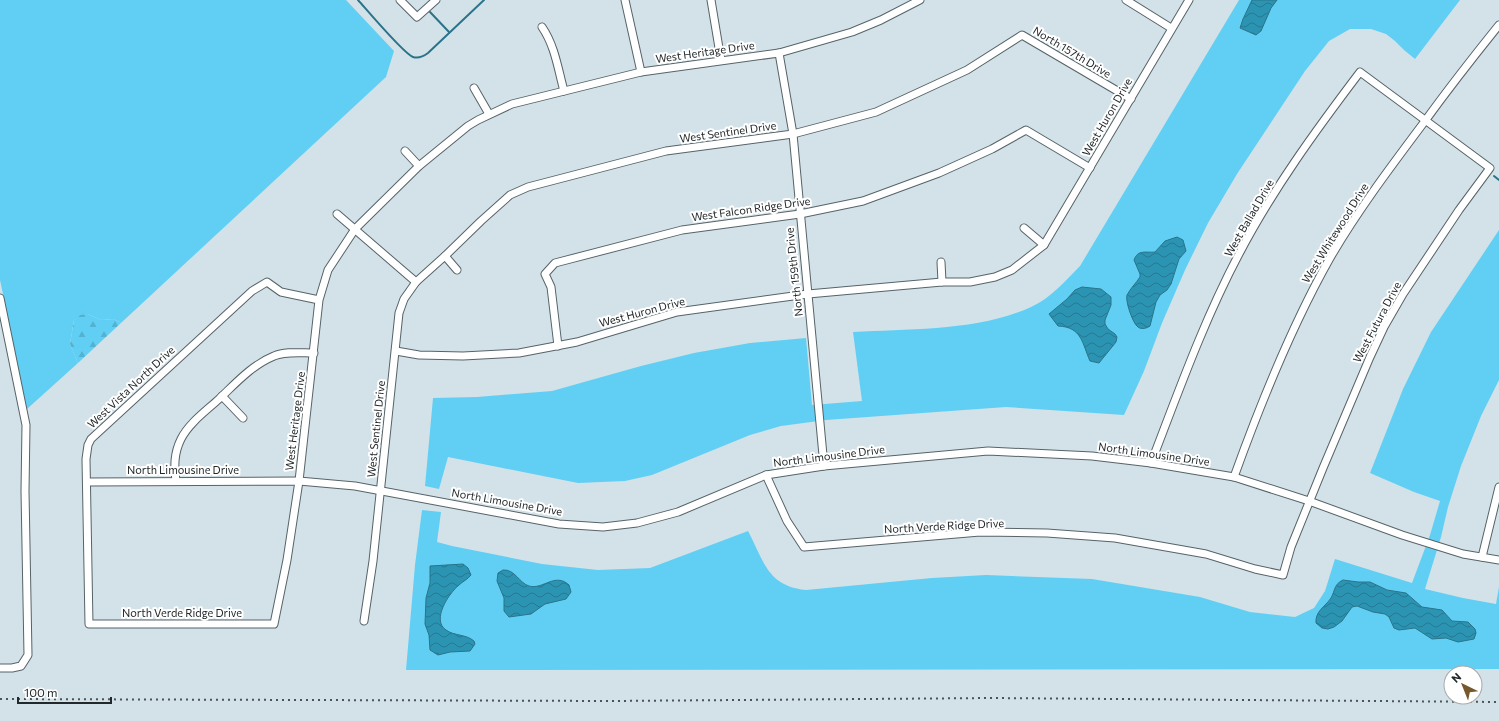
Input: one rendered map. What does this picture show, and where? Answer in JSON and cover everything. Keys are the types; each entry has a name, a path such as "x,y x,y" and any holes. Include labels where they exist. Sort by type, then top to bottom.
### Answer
{"street":[{"path":"400,0 417,17 436,0"},
{"path":"625,0 640,72"},
{"path":"711,0 721,60"},
{"name":"West Heritage Drive","path":"274,624 287,560 299,481 319,300 328,270 354,229 419,166 468,126 489,114 512,104 640,72 779,53 852,32 881,20 920,0"},
{"path":"1126,0 1171,28"},
{"name":"West Huron Drive","path":"396,351 419,355 463,356 519,352 577,342 676,312 808,294 942,282 970,282 1012,270 1044,245 1131,99 1171,28 1189,0"},
{"name":"West Whitewood Drive","path":"1234,477 1275,370 1313,289 1331,257 1391,165 1499,25"},
{"path":"542,27 547,34 555,53 564,91"},
{"name":"North 157th Drive","path":"1022,35 1131,99"},
{"name":"West Sentinel Drive","path":"364,621 381,491 399,313 404,299 416,282 481,221 510,196 528,187 666,151 793,134 876,112 967,70 1022,35"},
{"name":"North 159th Drive","path":"779,53 793,134 824,466"},
{"name":"West Ballad Drive","path":"1151,463 1200,341 1238,255 1279,186 1324,120 1360,72 1426,120"},
{"path":"474,88 489,114"},
{"name":"West Futura Drive","path":"1283,575 1291,547 1367,364 1384,327 1403,294 1459,210 1490,168 1426,120"},
{"name":"West Falcon Ridge Drive","path":"558,346 551,287 545,274 556,262 682,230 800,214 863,201 939,173 992,149 1026,130 1090,168"},
{"path":"405,151 419,166"},
{"path":"337,214 416,282"},
{"path":"1024,228 1044,245"},
{"path":"445,256 457,270"},
{"path":"941,262 942,282"},
{"name":"West Vista North Drive","path":"89,624 86,459 88,445 91,439 252,291 266,282 282,292 319,300"},
{"path":"0,298 26,425 25,491 28,655 21,666 0,668"},
{"path":"176,481 174,466 176,451 182,438 193,423 222,396 252,369 275,355 294,352 314,353"},
{"path":"222,396 243,418"},
{"name":"North Limousine Drive","path":"87,482 299,481 355,486 559,524 603,526 637,523 678,512 766,475 824,466 988,451 1092,456 1151,463 1234,477 1310,501 1402,535 1463,554 1499,560"},
{"name":"North Verde Ridge Drive","path":"766,475 787,521 804,548 980,532 1046,533 1115,538 1206,554 1255,569 1283,575"},
{"path":"1482,557 1499,487"},
{"name":"North Verde Ridge Drive","path":"89,624 274,624"}],"green space":[{"path":"0,0 346,0 394,51 386,77 121,323 114,319 101,320 88,314 74,320 70,344 78,363 27,409 0,280"},
{"path":"1239,0 1460,0 1415,59 1386,34 1371,29 1350,29 1329,41 1305,71 1237,174 1208,223 1185,270 1162,323 1144,371 1124,415 1006,407 826,420 781,426 750,435 652,475 625,481 578,483 448,457 439,489 425,486 433,398 477,397 552,391 694,353 750,343 806,338 812,405 862,401 853,332 967,325 1011,315 1031,307 1045,299 1080,266"},
{"path":"1499,230 1499,380 1481,416 1461,466 1425,589 1496,604 1499,587 1499,669 1483,669 1483,665 1443,665 1443,669 406,670 415,565 422,510 441,512 437,542 542,564 598,570 650,568 748,531 768,570 783,583 793,588 806,590 932,578 986,575 1092,579 1200,597 1250,612 1295,617 1314,608 1325,591 1335,559 1412,583 1430,535 1440,501 1414,492 1370,473 1403,389 1431,332"},
{"path":"88,314 101,320 114,319 121,323 78,363 70,344 74,320 80,315"}],"water":[{"path":"1252,0 1277,0 1271,8 1261,31 1256,35 1240,28"},
{"path":"1177,237 1183,240 1186,251 1179,259 1171,284 1167,290 1160,295 1156,302 1150,326 1140,328 1136,325 1132,317 1128,307 1127,298 1128,293 1140,277 1134,260 1138,254 1155,252 1165,241"},
{"path":"1082,287 1101,289 1111,297 1111,305 1105,320 1105,324 1117,337 1116,342 1099,363 1090,361 1083,342 1077,333 1072,329 1058,326 1049,314 1075,290"},
{"path":"463,564 468,568 471,575 451,594 443,607 440,620 442,626 446,630 471,639 475,644 470,651 450,652 438,655 430,650 429,635 425,624 426,598 430,583 430,566"},
{"path":"503,570 511,572 522,582 534,587 559,580 564,581 569,585 571,592 566,599 545,604 531,614 509,617 504,611 504,598 497,581 498,573"},
{"path":"1343,580 1370,582 1387,590 1406,593 1422,607 1442,610 1452,621 1468,622 1475,629 1476,633 1474,639 1458,642 1446,638 1432,639 1415,628 1399,630 1394,628 1389,617 1385,614 1373,612 1357,606 1352,607 1342,621 1334,627 1328,629 1322,628 1316,623 1317,615 1331,598 1336,586"}],"waterway":[{"path":"358,0 408,54 417,58 428,53 484,0"},
{"path":"430,12 449,32"},
{"path":"1494,176 1499,180"}],"railway":[{"path":"0,699 612,701 992,698 1499,702"}]}
